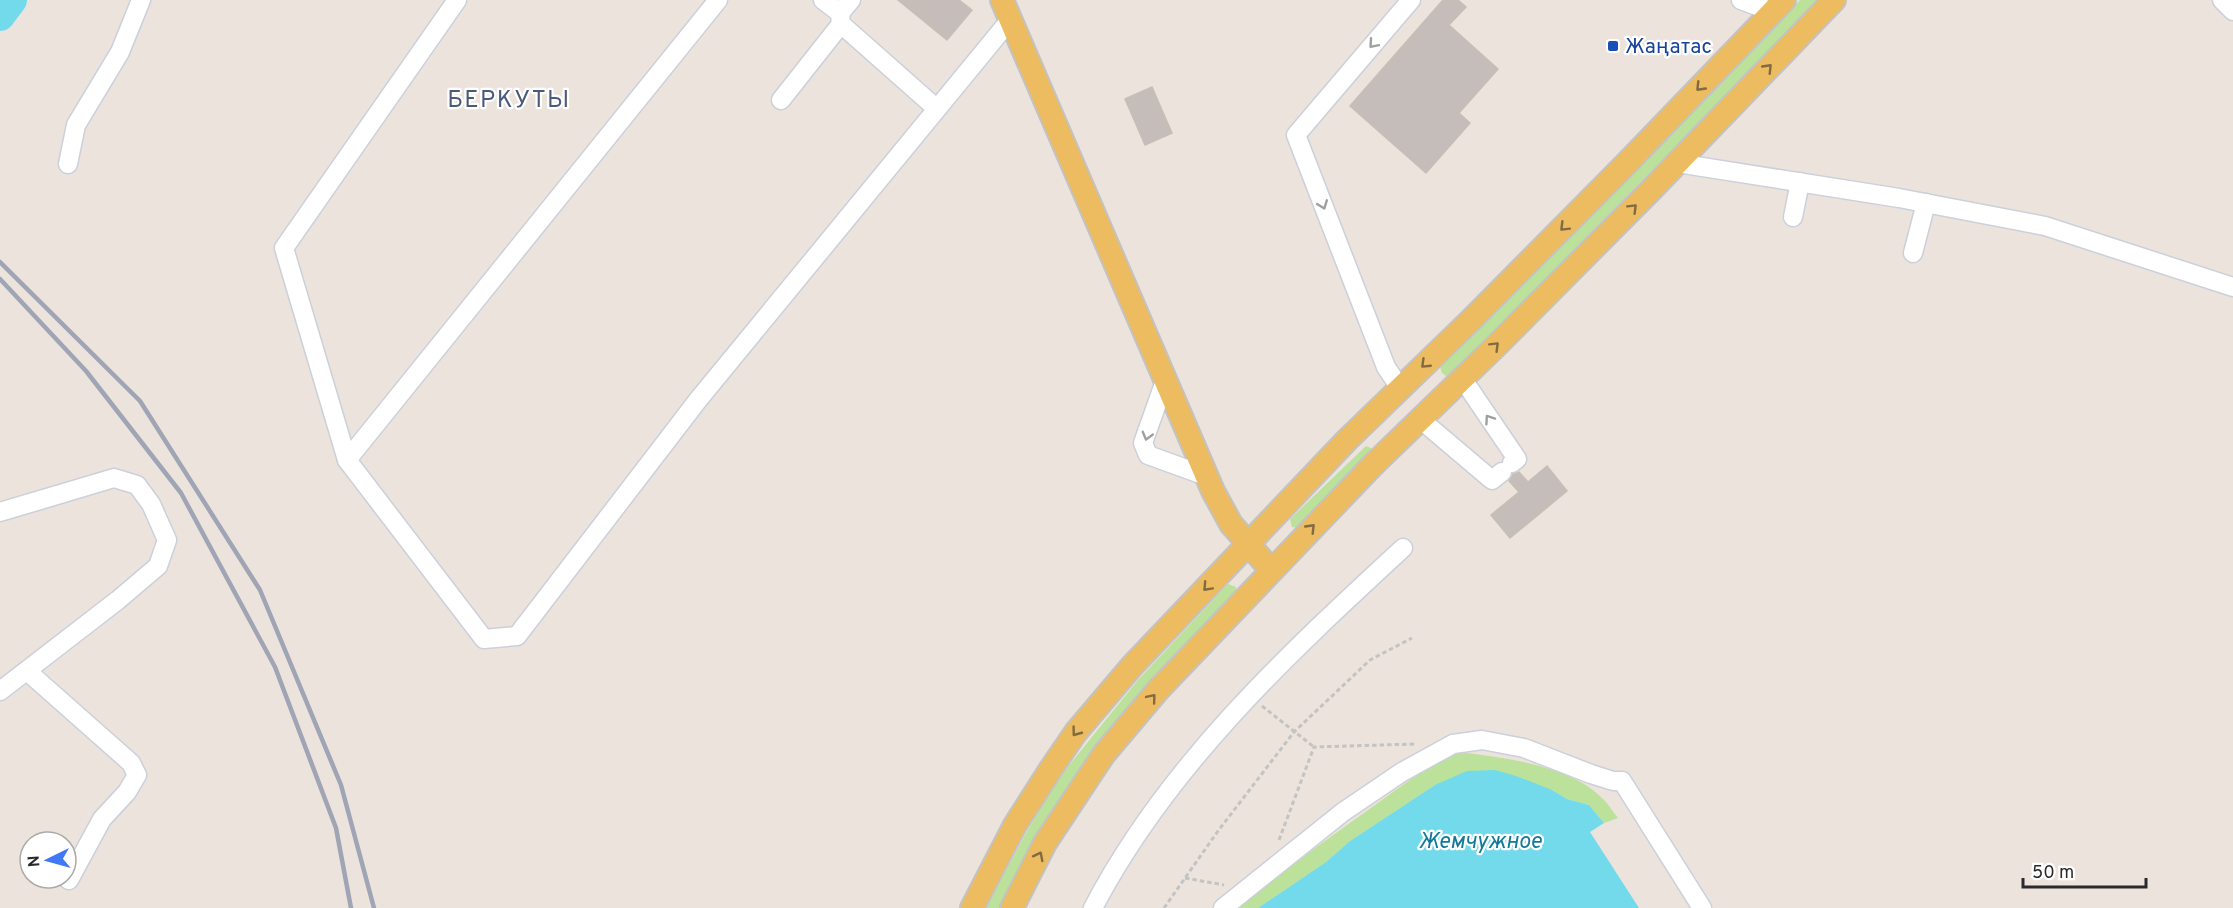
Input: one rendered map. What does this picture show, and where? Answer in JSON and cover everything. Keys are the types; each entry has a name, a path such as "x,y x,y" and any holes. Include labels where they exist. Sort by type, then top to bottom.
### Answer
{"main road":[{"path":"1012,908 1046,843 1104,754 1158,690 1372,466 1677,163 1834,0"},
{"path":"972,908 1015,825 1076,732 1132,666 1347,440 1625,165 1779,6"},
{"path":"1006,10 1206,476 1231,524 1246,544 1271,570"},
{"path":"1400,388 1422,417"}],"street":[{"path":"68,164 76,125 120,52 141,0"},
{"path":"458,0 284,248 347,460 484,639 517,636 698,400 936,108 1006,10"},
{"path":"347,460 718,0"},
{"path":"823,0 844,12 936,108"},
{"path":"1400,388 1386,367 1296,135 1412,0"},
{"path":"1742,0 1779,6"},
{"path":"2222,0 2233,11"},
{"path":"781,100 844,12"},
{"path":"1677,163 1926,203 2045,226 2233,287"},
{"path":"1793,217 1800,182"},
{"path":"1913,253 1926,203"},
{"path":"1422,417 1492,480 1516,459 1462,378"},
{"path":"1166,381 1143,443 1148,455 1206,476"},
{"path":"0,512 114,478 137,485 151,504 167,540 158,566 118,600 0,691"},
{"path":"1093,908 1107,882 1165,795 1248,696 1331,614 1403,548"},
{"path":"27,671 131,763 137,775 127,792 102,819 78,863"},
{"path":"1223,908 1343,812 1402,772 1453,744 1482,740 1524,748 1591,774 1613,781 1623,781 1702,908"}],"path":[{"path":"1164,908 1294,732 1370,660 1412,638"},
{"path":"1248,696 1314,747 1426,744"},
{"path":"1279,841 1314,747"},
{"path":"1185,878 1247,888"}],"green space":[{"path":"1800,0 1819,0 1452,374 1446,376 1442,373 1440,367 1442,361"},
{"path":"1366,446 1371,448 1372,452 1298,528 1292,527 1290,519"},
{"path":"1228,584 1236,587 1236,593 1151,688 1068,788 1037,840 1002,908 986,908 1058,779 1138,680"},
{"path":"1460,752 1497,757 1556,771 1590,788 1604,800 1618,818 1604,823 1589,805 1567,799 1552,790 1435,785 1350,841 1326,862 1258,908 1235,908 1439,759"}],"water":[{"name":"Жемчужное","path":"1495,770 1552,790 1567,799 1589,805 1604,823 1590,832 1639,908 1258,908 1326,862 1350,841 1435,785 1467,771"}],"building":[{"path":"898,0 959,0 972,10 947,40"},
{"path":"1443,0 1458,0 1466,7 1449,25 1498,69 1459,113 1470,123 1426,173 1350,106"},
{"path":"1152,87 1172,133 1145,145 1125,99"},
{"path":"1547,466 1567,491 1510,538 1491,515 1519,492 1509,481 1513,474 1519,472 1528,482"}],"waterway":[{"path":"0,16 12,0"}],"railway":[{"path":"0,262 140,401 260,590 341,785 374,908"},
{"path":"0,279 86,371 181,493 275,667 336,828 351,908"}],"place":[{"name":"Жаңатас","path":"1613,46"}],"district":[{"name":"БЕРКУТЫ","path":"509,99"}]}
